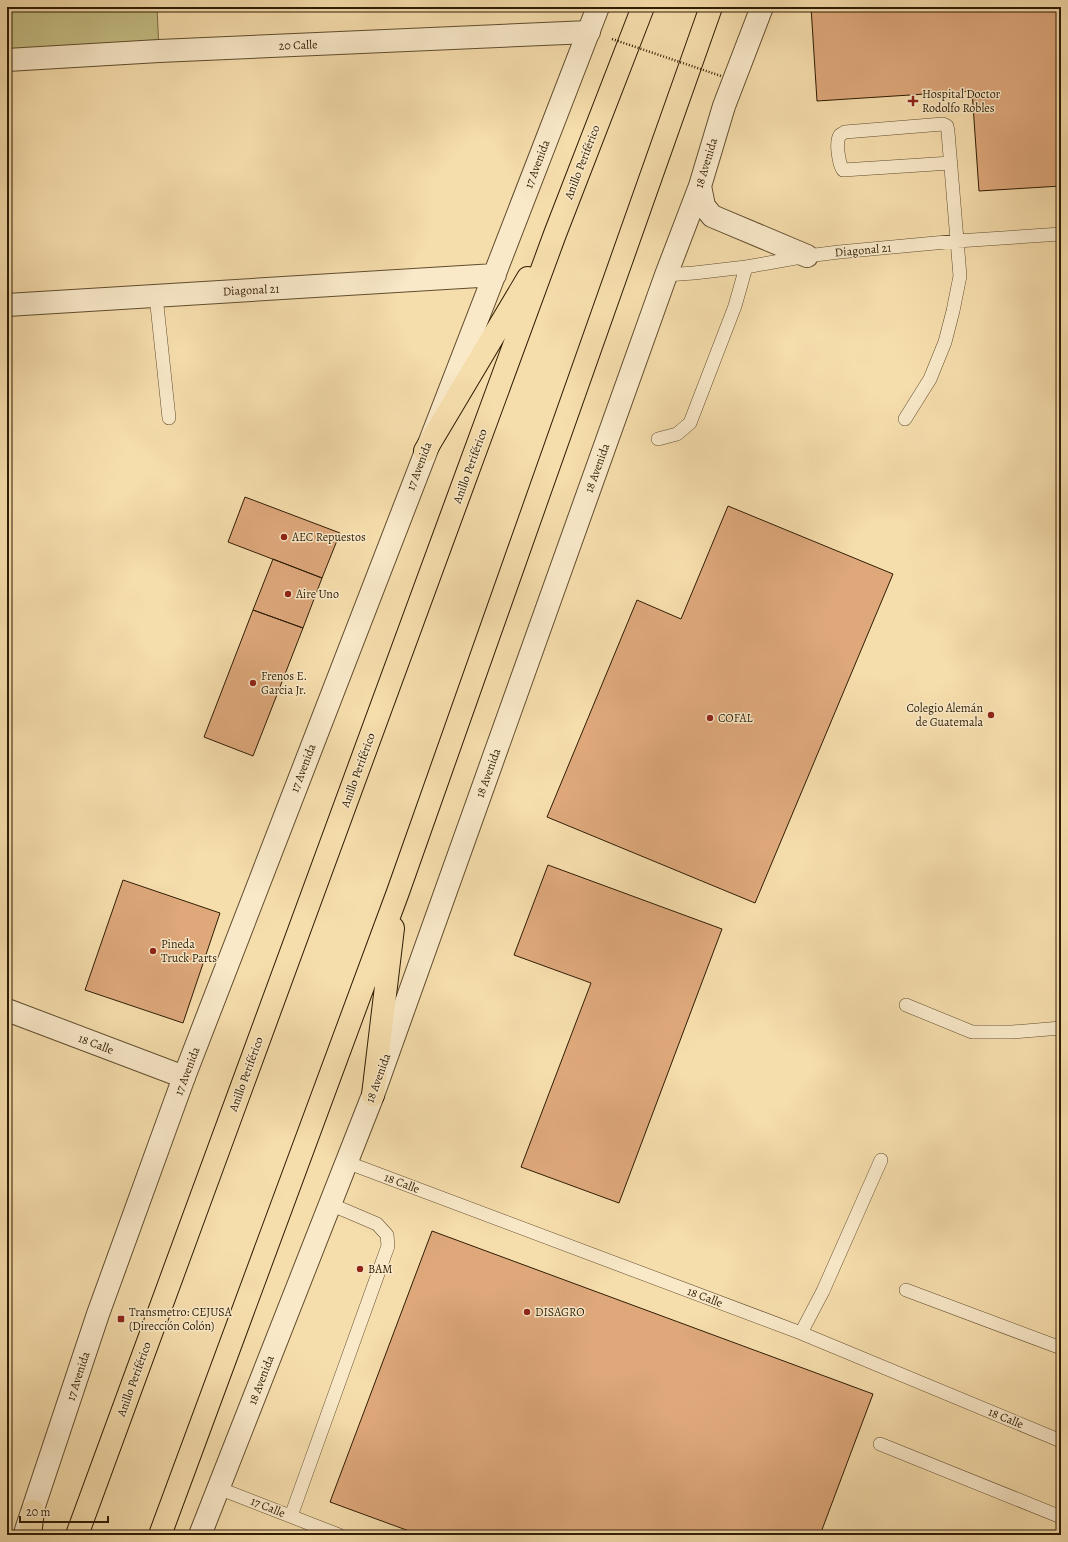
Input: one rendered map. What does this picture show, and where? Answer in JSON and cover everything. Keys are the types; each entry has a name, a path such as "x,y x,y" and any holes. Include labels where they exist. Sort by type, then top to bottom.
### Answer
{"highway":[{"name":"Anillo Periférico","path":"77,1535 555,234 643,7"},
{"path":"160,1535 398,892 710,7"},
{"path":"425,451 555,234"},
{"path":"373,1094 398,892"},
{"path":"30,1535 33,1511"}],"street":[{"name":"17 Avenida","path":"24,1535 98,1314 184,1077 598,7"},
{"name":"18 Avenida","path":"200,1535 373,1094 666,274 700,186 724,106 762,7"},
{"name":"20 Calle","path":"7,60 167,50 589,32"},
{"path":"700,186 704,206 712,216 807,256"},
{"name":"Diagonal 21","path":"7,305 495,275"},
{"name":"18 Calle","path":"7,1010 184,1077"}],"lane":[{"path":"905,419 930,379 945,342 960,276 951,163 947,126 943,124 845,132 837,141 840,165 843,170 951,163"},
{"name":"Diagonal 21","path":"666,274 694,273 746,267 807,256 957,241 1061,234"},
{"path":"658,439 677,434 690,422 735,306 746,267"},
{"path":"156,296 169,418"},
{"path":"906,1005 972,1032 1012,1032 1061,1028"},
{"path":"801,1333 823,1291 881,1160"},
{"name":"18 Calle","path":"346,1162 801,1333 1061,1441"},
{"path":"291,1516 388,1246 387,1234 377,1224 330,1204"},
{"path":"906,1290 1061,1348"},
{"path":"880,1444 1061,1517"},
{"name":"17 Calle","path":"218,1488 339,1535"}],"path":[{"path":"612,39 721,76"}],"shaded area":[{"path":"7,7 157,7 159,51 7,60"}],"building":[{"path":"811,7 1061,7 1061,186 979,191 972,91 817,101"},
{"name":"AEC Repuestos","path":"245,497 340,533 322,578 228,542"},
{"name":"COFAL","path":"728,506 893,574 755,903 547,817 637,600 681,619"},
{"name":"Aire Uno","path":"273,559 322,578 303,628 253,610"},
{"name":"Frenos E. Garcia Jr.","path":"253,610 303,628 253,756 204,737"},
{"path":"548,865 722,929 619,1203 521,1167 591,983 514,955"},
{"name":"Pineda Truck Parts","path":"123,880 220,913 183,1023 85,990"},
{"name":"DISAGRO","path":"432,1231 873,1394 820,1535 420,1535 330,1502"}],"place":[{"name":"Hospital Doctor Rodolfo Robles","path":"913,101"},
{"name":"AEC Repuestos","path":"284,537"},
{"name":"Aire Uno","path":"288,594"},
{"name":"Frenos E. Garcia Jr.","path":"253,683"},
{"name":"Colegio Alemán de Guatemala","path":"991,715"},
{"name":"COFAL","path":"710,718"},
{"name":"Pineda Truck Parts","path":"153,951"},
{"name":"BAM","path":"360,1269"},
{"name":"DISAGRO","path":"527,1312"},
{"name":"Transmetro: CEJUSA (Dirección Colón)","path":"121,1319"}]}
